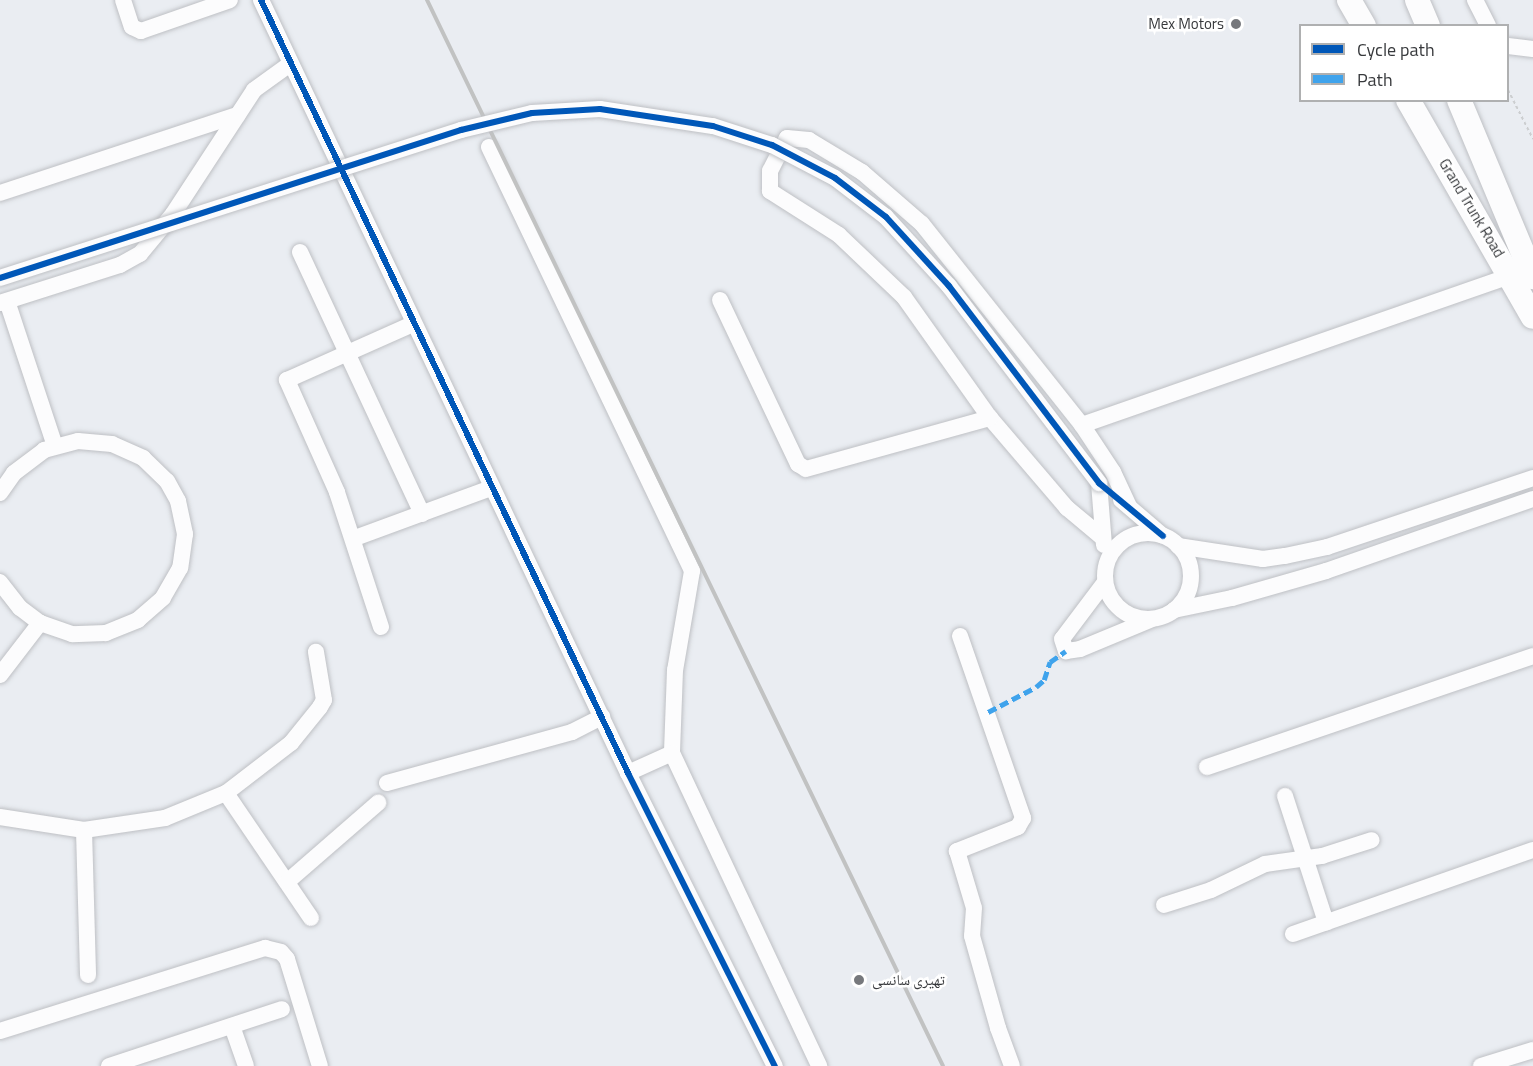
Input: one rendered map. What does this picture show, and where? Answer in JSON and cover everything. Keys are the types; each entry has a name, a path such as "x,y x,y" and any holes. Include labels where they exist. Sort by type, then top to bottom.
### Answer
{"highway":[{"path":"1349,0 1363,24"},
{"path":"1417,0 1427,24"},
{"name":"Grand Trunk Road","path":"1409,102 1522,276 1533,317"},
{"name":"Grand Trunk Road","path":"1460,102 1524,243 1522,276"}],"street":[{"path":"123,0 132,27 141,31 230,0"},
{"path":"261,0 627,773 775,1066"},
{"path":"1475,0 1487,24"},
{"path":"1509,46 1533,49"},
{"path":"56,446 3,302 120,265 140,254 173,214 237,115 262,81 290,64"},
{"path":"0,278 461,129 568,109 672,118 713,126 772,145 835,178 886,217 949,286 1099,483 1178,546 1187,559 1190,583 1185,598 1174,610"},
{"path":"0,193 237,115"},
{"path":"1103,537 1066,508 990,418 904,297 874,266 838,235 770,191 770,171 787,138 809,140 862,172 922,224 1082,425 1113,472 1129,507"},
{"path":"489,147 692,571 675,670 672,753 819,1066"},
{"path":"300,252 422,514"},
{"path":"1082,425 1522,276"},
{"path":"720,300 798,464 806,469 990,418"},
{"path":"381,627 355,538 287,382 289,377 413,324"},
{"path":"0,494 23,464 56,446 100,441 122,447 152,464 178,501 184,546 170,589 138,620 95,635 61,632 40,623 20,608 0,582"},
{"path":"1178,546 1254,558 1285,556 1327,547 1533,478"},
{"path":"1099,483 1105,576 1119,608 1139,618 1154,618"},
{"path":"355,538 491,488"},
{"path":"1163,536 1144,534 1126,539 1113,552 1105,576 1062,639 1066,651 1080,650 1174,610 1232,598 1326,571 1533,499"},
{"path":"0,675 40,623"},
{"path":"960,636 1023,818 1018,827 957,851 974,908 972,936 998,1028 1012,1066"},
{"path":"0,817 84,830 165,818 226,793 291,743 324,700 316,652"},
{"path":"1207,767 1533,656"},
{"path":"387,783 572,732 602,717"},
{"path":"627,773 672,753"},
{"path":"226,793 311,918"},
{"path":"1285,796 1326,922"},
{"path":"286,882 378,803"},
{"path":"84,830 88,975"},
{"path":"1164,905 1265,864 1304,858 1372,840"},
{"path":"1293,934 1533,849"},
{"path":"0,1031 266,948 281,952 287,959 320,1066"},
{"path":"109,1066 282,1009"},
{"path":"232,1026 246,1066"},
{"path":"1481,1066 1533,1050"}],"path":[{"path":"1509,92 1533,139"}],"railway":[{"path":"427,0 943,1066"}],"marked path":[{"path":"988,712 1036,687 1044,680 1050,662 1066,651"}],"cycle path":[{"path":"261,0 628,773 775,1066"},
{"path":"0,278 461,130 532,113 600,109 713,126 772,145 835,178 886,217 949,286 1099,483 1163,536"}],"place":[{"name":"Mex Motors","path":"1236,24"},
{"name":"تھیری سانسی","path":"859,980"}]}
